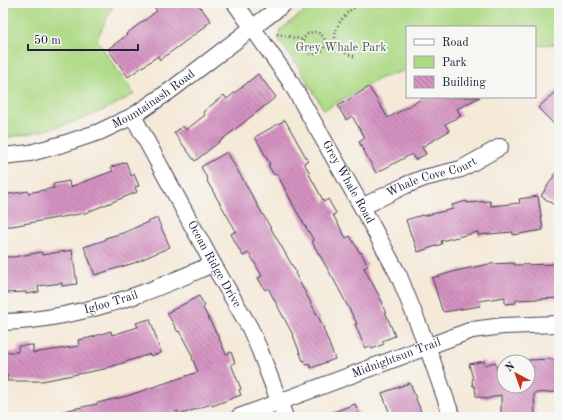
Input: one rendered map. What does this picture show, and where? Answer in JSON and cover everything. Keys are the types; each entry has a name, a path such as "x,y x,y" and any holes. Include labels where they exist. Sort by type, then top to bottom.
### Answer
{"street":[{"name":"Grey Whale Road","path":"235,3 290,81 362,207 399,276 427,346 452,417"},
{"name":"Mountainash Road","path":"3,156 30,153 63,144 99,132 133,116 171,90 285,3"},
{"name":"Ocean Ridge Drive","path":"133,116 213,264 250,328 285,417"},
{"name":"Whale Cove Court","path":"362,207 406,185 424,178 462,169 500,147"},
{"name":"Igloo Trail","path":"3,322 58,316 111,303 142,293 213,264"},
{"name":"Midnightsun Trail","path":"239,417 472,330 488,327 559,324"}],"path":[{"path":"354,56 341,51 337,46 335,38 336,31 339,24 348,12 354,7 373,3"},
{"path":"317,33 323,37 325,43 320,52 313,54 305,48 304,40 307,35 317,33"},
{"path":"277,34 304,40"}],"green space":[{"path":"3,3 114,3 97,39 134,94 103,110 71,123 38,132 3,138"},
{"name":"Grey Whale Park","path":"315,3 559,3 559,44 536,45 536,26 406,26 406,70 380,78 324,110 298,66 279,40 280,30"}],"building":[{"path":"151,3 197,3 211,21 160,60 158,56 128,77 108,49 157,11"},
{"path":"258,74 276,97 195,161 174,133 183,126 186,130 205,115 203,112 224,95 227,99"},
{"path":"369,87 388,118 423,98 478,98 457,109 461,116 445,124 449,131 422,147 426,154 415,160 412,154 376,173 359,142 365,138 352,116 346,120 338,106"},
{"path":"559,88 559,129 538,108"},
{"path":"285,120 308,161 304,163 324,202 328,199 336,213 333,215 346,238 350,236 360,253 361,252 368,266 364,268 383,303 382,304 395,336 382,341 384,344 372,349 370,346 365,348 355,324 357,324 312,242 314,241 277,174 274,175 268,165 270,164 255,137"},
{"path":"227,152 296,272 295,273 324,328 335,359 311,368 310,364 306,365 293,335 268,288 265,290 258,278 262,276 249,253 243,256 237,246 231,234 236,231 207,181 208,180 201,167"},
{"path":"126,162 131,176 134,174 139,186 135,187 137,192 85,213 12,226 3,226 3,195 28,191 28,193 54,188 53,184 69,181 70,187 113,171 111,167"},
{"path":"559,168 559,208 541,196"},
{"path":"538,196 543,230 513,235 513,232 478,235 478,232 441,241 442,244 418,252 406,220 422,215 453,209 452,205 467,201 467,203 490,201 491,206 520,203 519,199"},
{"path":"157,218 170,247 134,263 95,275 84,247 105,240 105,238 123,233"},
{"path":"72,250 77,284 62,286 62,283 38,286 39,292 26,294 26,292 6,293 6,288 3,289 3,257 13,257 42,252 42,255"},
{"path":"514,263 514,265 559,264 559,298 516,300 516,303 505,304 505,297 479,301 480,306 444,312 442,310 432,278 460,270 490,264"},
{"path":"199,296 205,306 203,308 226,354 231,352 235,363 231,364 241,389 239,390 241,395 212,406 211,404 179,415 178,411 161,417 59,417 58,412 127,396 198,372 192,358 193,357 167,313"},
{"path":"150,319 161,353 151,356 150,354 104,369 42,381 7,381 7,374 3,374 3,352 18,352 18,346 33,345 33,353 79,346 78,340 111,331 112,335 138,327 136,323"},
{"path":"536,360 559,360 559,392 536,393"},
{"path":"484,361 485,365 495,362 496,394 534,394 535,417 501,417 501,395 486,399 476,396 469,364"},
{"path":"410,383 423,417 391,417 382,393"},
{"path":"355,404 360,417 323,417 323,416"}]}
